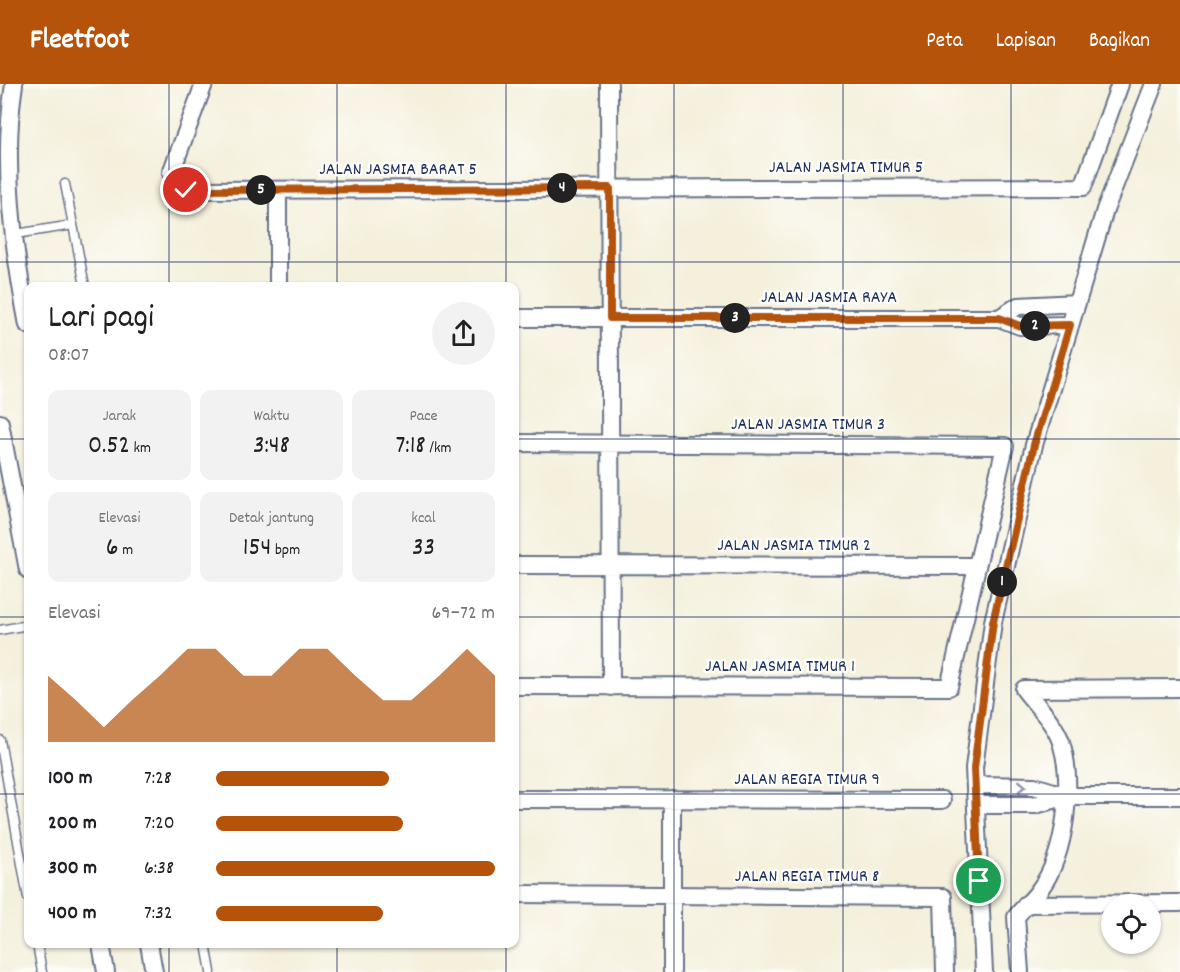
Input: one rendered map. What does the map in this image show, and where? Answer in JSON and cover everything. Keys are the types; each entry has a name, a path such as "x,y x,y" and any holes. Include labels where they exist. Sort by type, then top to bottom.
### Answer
{"street":[{"path":"14,84 9,116 11,198 24,297"},
{"name":"JALAN JASMIA BARAT 5","path":"204,84 171,173 176,186 186,190 610,188"},
{"path":"609,84 611,687"},
{"name":"JALAN JASMIA TIMUR 5","path":"610,188 1083,187 1120,84"},
{"path":"984,972 974,768 993,622 1034,445 1105,210 1154,84"},
{"path":"278,190 278,282"},
{"name":"JALAN JASMIA RAYA","path":"999,318 1018,306 1077,303"},
{"name":"JALAN JASMIA RAYA","path":"519,318 999,318 1020,326 1070,325"},
{"path":"0,423 24,549"},
{"name":"JALAN JASMIA TIMUR 3","path":"519,443 1005,446 977,566"},
{"name":"JALAN JASMIA TIMUR 2","path":"519,565 977,566"},
{"name":"JALAN JASMIA TIMUR 1","path":"519,686 949,687 977,566"},
{"path":"1020,972 1016,917 1026,903 1040,891 1049,874 1064,830 1068,796 1060,740 1024,688 1180,688"},
{"path":"975,785 1034,786 1068,796"},
{"path":"976,805 1035,805 1068,796 1180,796"},
{"name":"JALAN REGIA TIMUR 9","path":"519,799 942,800"},
{"path":"672,799 672,972"},
{"name":"JALAN REGIA TIMUR 8","path":"519,894 943,897 945,972"},
{"path":"1026,903 1180,903"},
{"path":"102,948 106,972"},
{"path":"149,948 154,972"}],"lane":[{"path":"65,184 84,282"},
{"path":"15,234 73,225"},
{"path":"0,630 24,626"},
{"path":"0,740 24,875"},
{"path":"38,948 42,972"},
{"path":"207,948 211,972"}],"route":[{"path":"186,190 610,188 610,318 999,318 1020,326 1070,325 1034,445 993,622 974,768 979,881"}]}
